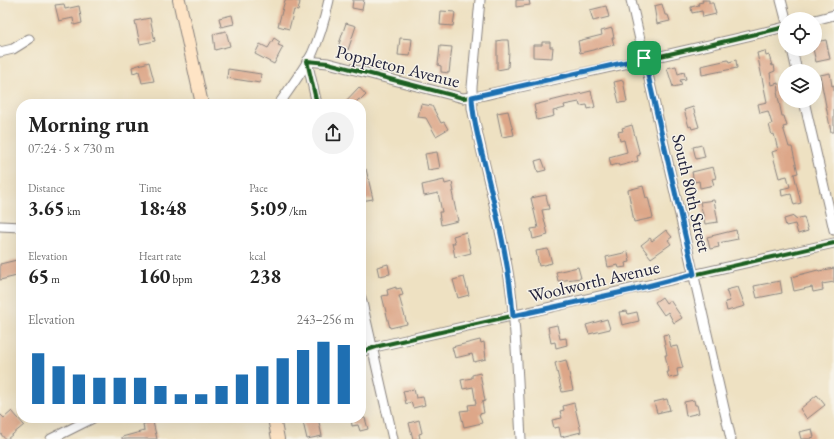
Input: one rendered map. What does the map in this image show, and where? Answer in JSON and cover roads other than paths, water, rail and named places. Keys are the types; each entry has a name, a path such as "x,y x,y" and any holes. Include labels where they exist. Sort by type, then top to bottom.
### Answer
{"main road":[{"path":"179,0 201,99"},
{"path":"275,423 278,439"}],"street":[{"path":"282,99 308,61 321,29 329,0"},
{"path":"480,0 472,87 472,108 500,233 509,282 513,316 521,439"},
{"name":"South 80th Street","path":"631,0 731,439"},
{"path":"781,0 784,12"},
{"path":"822,18 834,15"},
{"name":"Poppleton Avenue","path":"308,61 328,63 458,97 472,97 778,29"},
{"path":"0,52 13,49 29,39"},
{"path":"308,61 316,99"},
{"path":"806,108 834,230"},
{"path":"0,226 16,227"},
{"name":"Woolworth Avenue","path":"366,350 834,243"},
{"path":"366,321 393,439"},
{"path":"50,439 83,423"}]}
